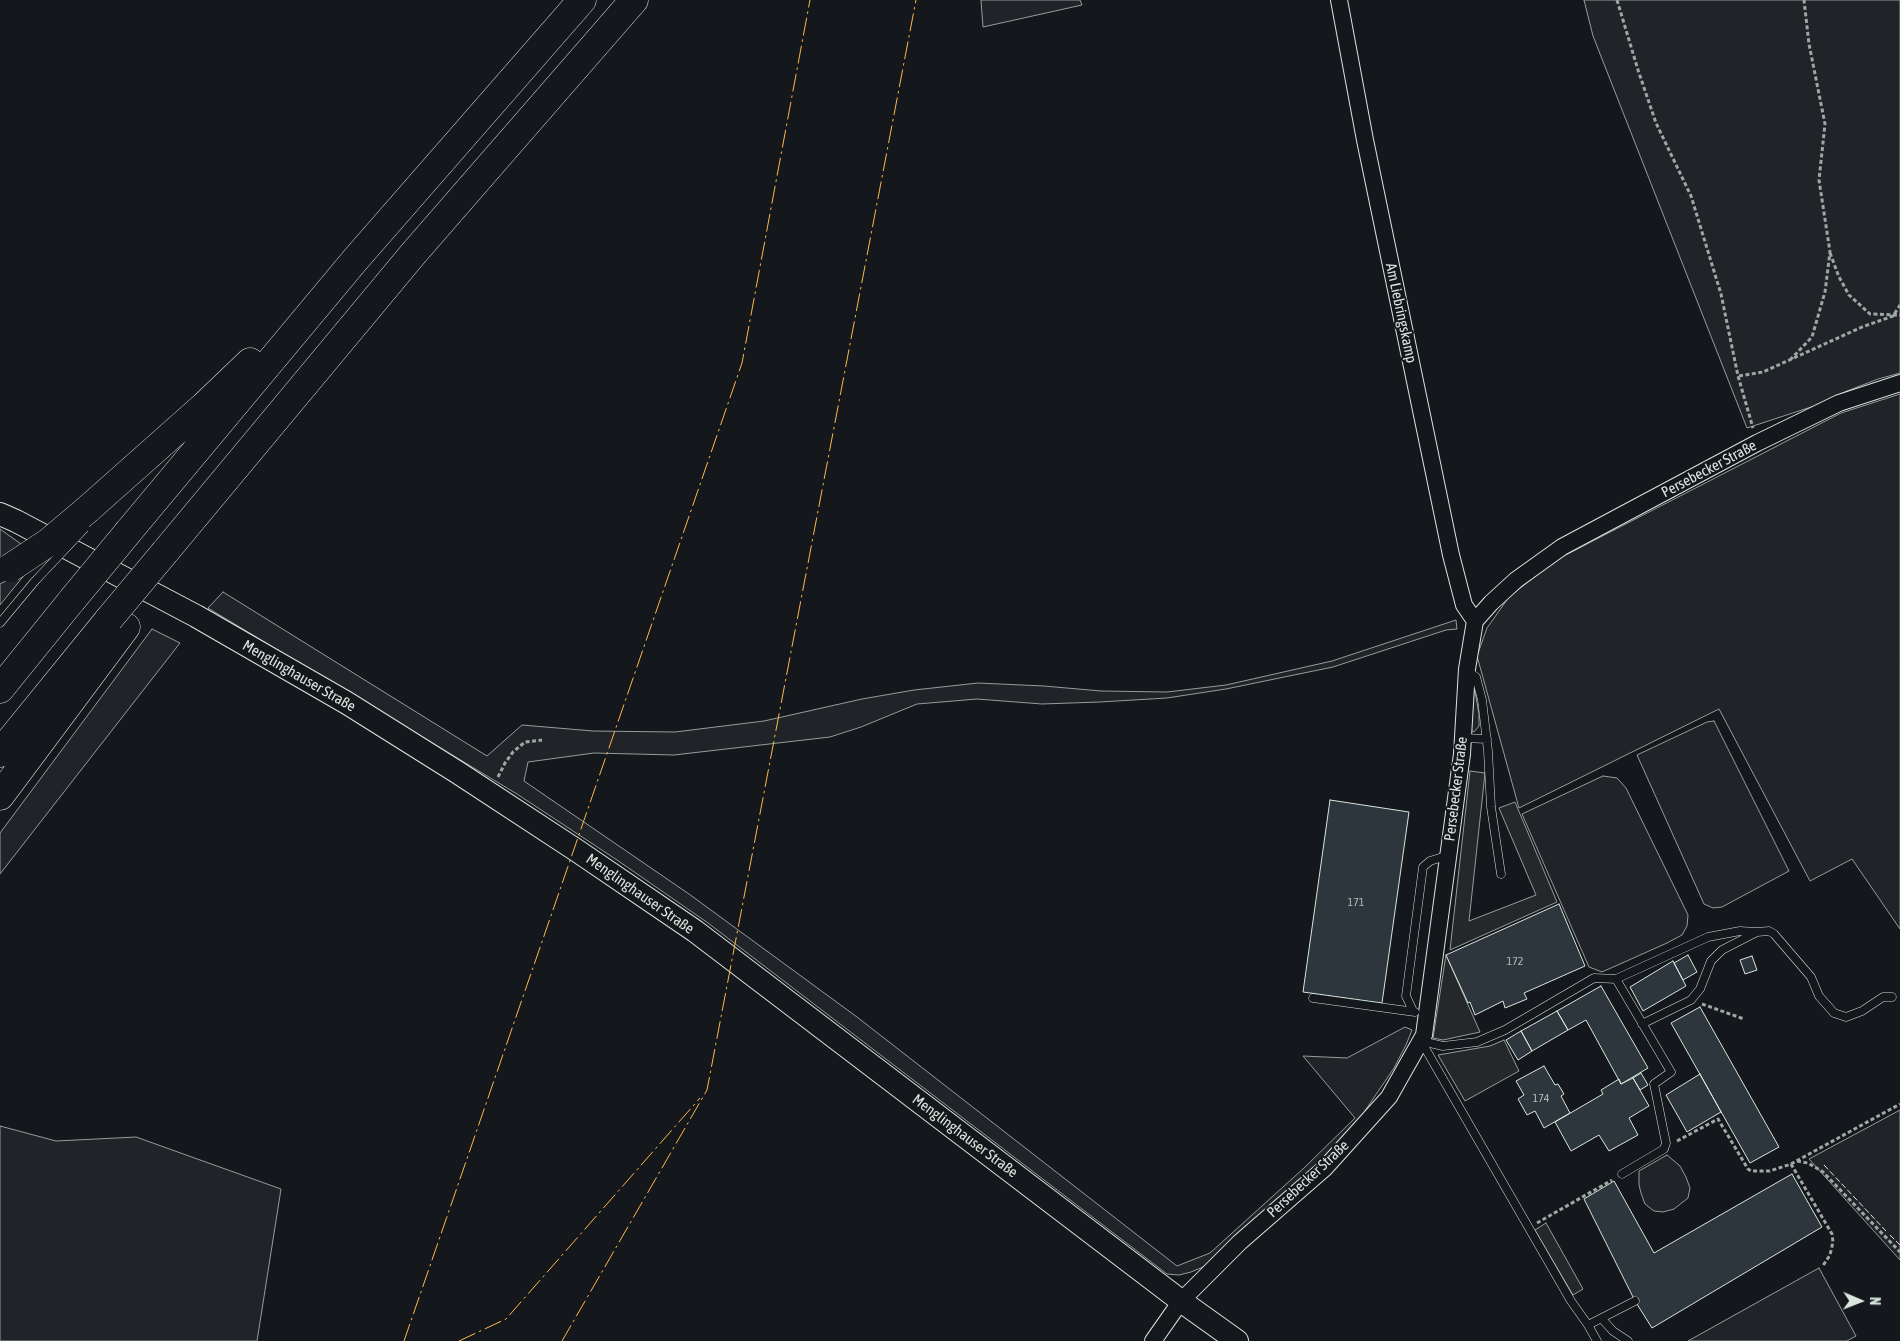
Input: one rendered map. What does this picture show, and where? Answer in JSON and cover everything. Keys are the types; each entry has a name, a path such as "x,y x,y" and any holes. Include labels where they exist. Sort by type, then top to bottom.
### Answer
{"highway":[{"path":"0,689 355,260 582,0"},
{"path":"0,796 166,552 183,530 388,283 634,0"},
{"path":"5,571 90,515 355,260"},
{"path":"0,753 118,623"}],"street":[{"name":"Am Liebringskamp","path":"1339,0 1365,140 1451,555 1464,605 1475,621"},
{"name":"Persebecker Straße","path":"1153,1341 1181,1301 1240,1242 1325,1168 1389,1097 1424,1035 1420,1012 1449,854 1463,738 1466,669 1475,621 1516,580 1562,547 1839,403 1900,383"},
{"name":"Menglinghauser Straße","path":"0,514 196,616 347,703 490,793 695,931 1181,1301 1237,1341"}],"lane":[{"path":"118,494 204,406"},
{"path":"0,623 90,515"},
{"path":"1466,669 1476,677 1482,700 1487,739 1490,807 1501,874"},
{"path":"1463,738 1487,739"},
{"path":"1420,1012 1406,996 1423,867 1430,861 1449,854"},
{"path":"1421,1041 1443,1046 1477,1042 1505,1030 1594,978 1616,979 1708,937 1740,931 1769,931 1774,934 1812,977 1819,996 1834,1012 1846,1017 1862,1011 1882,997 1892,997"},
{"path":"1642,1024 1691,1000 1700,989 1711,961 1722,950 1758,932"},
{"path":"1616,979 1671,1072 1654,1084 1666,1143 1664,1149 1622,1174"},
{"path":"1313,998 1420,1012"},
{"path":"1421,1041 1571,1301 1598,1341"},
{"path":"1588,1324 1602,1319 1635,1301"},
{"path":"1602,1319 1628,1341"}],"path":[{"path":"1617,0 1656,123 1691,196 1721,294 1738,376 1757,444"},
{"path":"1804,0 1809,44 1826,124 1819,180 1830,252 1839,277 1849,295 1870,314 1893,316"},
{"path":"1790,360 1812,337 1825,292 1830,252"},
{"path":"1893,316 1900,305"},
{"path":"1738,376 1763,372 1862,327 1900,315"},
{"path":"490,793 505,763 513,752 526,742 542,740"},
{"path":"1691,1000 1744,1018"},
{"path":"1666,1143 1679,1140 1718,1119 1748,1170 1770,1172 1797,1161 1900,1104"},
{"path":"1797,1161 1808,1163 1823,1172 1900,1252"},
{"path":"1791,1164 1832,1234 1833,1242 1830,1254 1822,1267"},
{"path":"1528,1228 1622,1174"}],"shaded area":[{"path":"981,0 1080,0 1082,5 983,27"},
{"path":"1584,0 1900,0 1900,373 1878,379 1814,406 1747,428 1593,36"},
{"path":"1900,394 1900,929 1852,859 1810,881 1719,709 1519,808 1477,656 1487,628 1509,597 1556,560 1841,413"},
{"path":"0,529 21,544 0,559"},
{"path":"30,568 0,605 0,584"},
{"path":"223,592 487,756 522,725 593,731 675,732 764,721 862,699 914,690 978,683 1101,691 1167,692 1226,685 1332,661 1456,620 1457,629 1446,630 1333,667 1226,689 1167,698 1100,702 1042,704 977,699 917,704 861,727 830,737 674,755 594,753 528,762 524,781 689,894 857,1017 1177,1266 1210,1253 1304,1168 1355,1118 1303,1056 1347,1058 1405,1027 1412,1030 1394,1068 1358,1121 1325,1157 1203,1267 1179,1275 1167,1274 708,923 517,794 208,608"},
{"path":"152,629 180,643 0,874 0,833"},
{"path":"1474,686 1479,726 1474,732 1471,730"},
{"path":"1714,721 1789,871 1722,907 1713,908 1704,904 1637,755 1707,722"},
{"path":"1470,771 1485,773 1469,921 1536,895 1499,808 1515,802 1557,902 1450,950"},
{"path":"1603,776 1617,778 1626,788 1688,915 1687,926 1682,935 1602,972 1589,967 1522,814"},
{"path":"1446,955 1480,1032 1443,1040 1433,1038"},
{"path":"1504,1040 1519,1071 1465,1101 1438,1055 1490,1046"},
{"path":"1900,1110 1900,1260 1809,1159"},
{"path":"0,1126 56,1141 136,1137 281,1189 257,1341 0,1341"},
{"path":"1667,1155 1680,1166 1686,1177 1690,1188 1688,1198 1674,1209 1663,1212 1654,1211 1645,1204 1639,1185 1639,1171"},
{"path":"1546,1223 1583,1289 1573,1295 1535,1230"},
{"path":"1819,1268 1856,1336 1847,1341 1688,1341"}],"building":[{"path":"1330,800 1409,812 1382,1003 1303,992"},
{"path":"1559,904 1585,966 1524,993 1527,999 1505,1008 1503,1001 1475,1015 1446,955"},
{"path":"1688,955 1697,972 1683,980 1674,963"},
{"path":"1752,956 1757,970 1745,974 1740,960"},
{"path":"1673,961 1686,986 1643,1011 1630,987"},
{"path":"1601,986 1648,1068 1621,1084 1586,1020 1568,1030 1557,1011"},
{"path":"1700,1007 1779,1147 1750,1163 1671,1023"},
{"path":"1557,1011 1568,1030 1532,1051 1521,1031"},
{"path":"1521,1031 1532,1051 1518,1060 1506,1040"},
{"path":"1544,1066 1555,1085 1558,1084 1564,1094 1561,1096 1570,1113 1544,1128 1535,1111 1527,1115 1518,1099 1524,1095 1516,1081"},
{"path":"1641,1073 1648,1085 1640,1090 1633,1078"},
{"path":"1700,1074 1721,1112 1687,1132 1666,1095"},
{"path":"1633,1078 1649,1106 1629,1118 1638,1135 1609,1151 1599,1135 1571,1151 1555,1122 1603,1094 1601,1090 1619,1079 1621,1084"},
{"path":"1792,1174 1822,1227 1652,1328 1635,1301 1584,1199 1614,1181 1654,1253"}],"fence":[{"path":"1824,1165 1886,1231"},
{"path":"1890,1235 1900,1245"}],"power":[{"path":"404,1341 742,363 810,0"},
{"path":"562,1341 707,1090 916,0"},
{"path":"459,1341 506,1319 700,1098"}]}
